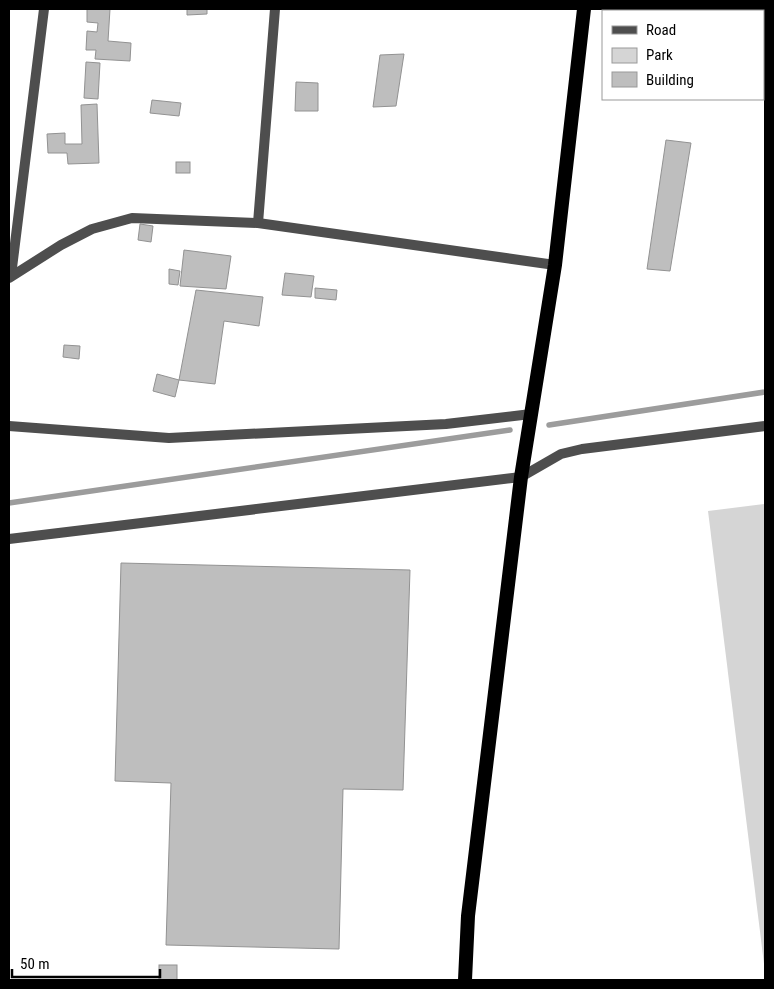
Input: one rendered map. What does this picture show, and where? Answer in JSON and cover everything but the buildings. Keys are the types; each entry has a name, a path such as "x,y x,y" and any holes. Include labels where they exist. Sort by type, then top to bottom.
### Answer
{"highway":[{"path":"465,980 468,916 521,478 555,266 584,9"}],"street":[{"path":"10,277 44,9"},
{"path":"258,223 275,9"},
{"path":"10,277 61,245 92,229 132,218 258,223 555,266"},
{"path":"9,426 169,438 446,424 531,414"},
{"path":"9,539 521,478 561,454 582,449 765,426"}],"green space":[{"path":"765,504 765,972 708,511"}],"waterway":[{"path":"549,425 765,392"},
{"path":"9,503 510,430"}]}
